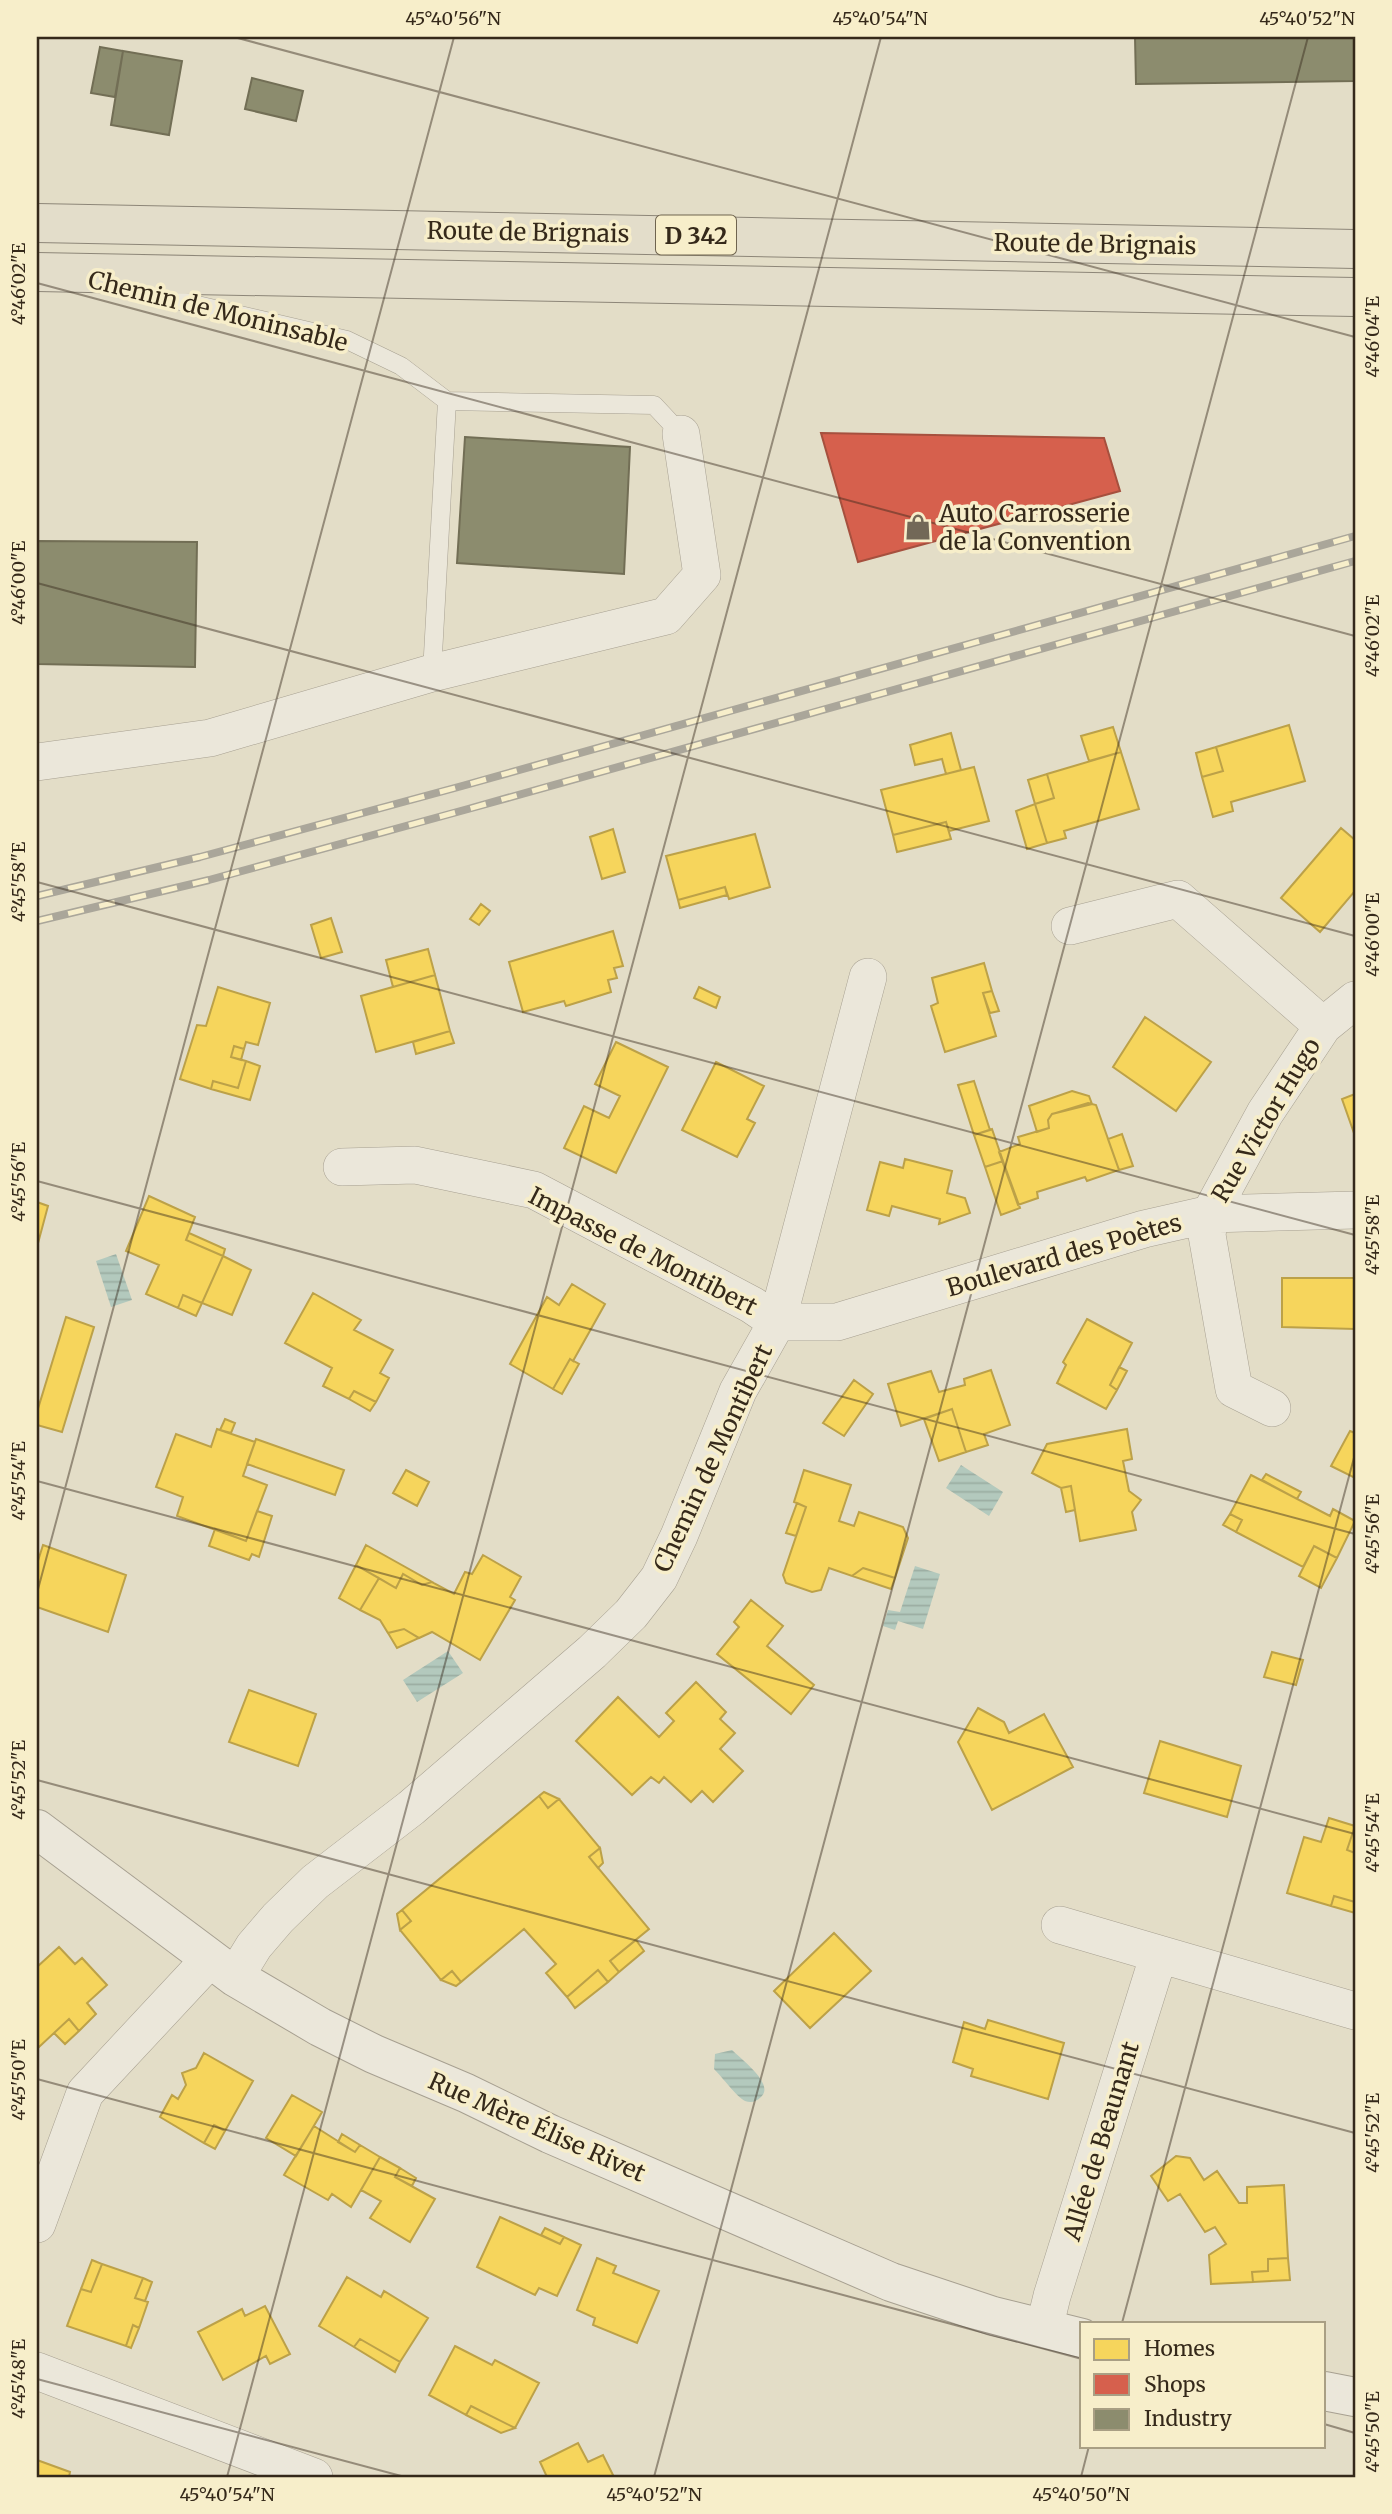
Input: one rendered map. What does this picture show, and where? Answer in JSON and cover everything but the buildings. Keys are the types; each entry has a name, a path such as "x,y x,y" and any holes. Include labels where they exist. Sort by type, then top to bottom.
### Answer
{"main road":[{"name":"Route de Brignais","path":"37,223 1355,249"},
{"name":"Route de Brignais","path":"47,272 1355,297"}],"street":[{"path":"37,762 210,738 432,673 666,616 702,575 681,434"},
{"path":"1070,926 1178,899 1323,1026"},
{"name":"Chemin de Montibert","path":"37,2224 85,2093 223,1968 254,1946 315,1882 411,1808 592,1652 631,1614 659,1578 680,1536 738,1391 777,1322 868,977"},
{"name":"Rue Victor Hugo","path":"1210,1214 1265,1113 1323,1026 1355,1000"},
{"name":"Impasse de Montibert","path":"342,1167 415,1165 534,1190 752,1305 777,1322"},
{"name":"Boulevard des Poètes","path":"777,1322 837,1322 1144,1229 1210,1214 1355,1210"},
{"path":"1210,1214 1207,1235 1234,1389 1272,1408"},
{"name":"Rue Mère Élise Rivet","path":"37,1829 223,1968 320,2027 374,2054 809,2248 931,2297 1080,2338"},
{"path":"1060,1925 1355,2011"},
{"name":"Allée de Beaunant","path":"1044,2329 1159,1954"},
{"path":"37,2371 314,2477"},
{"path":"1326,2391 1355,2397"}],"lane":[{"name":"Chemin de Moninsable","path":"47,272 347,340 401,366 447,401"},
{"path":"432,673 447,401 654,405 681,434"}],"shaded area":[{"path":"116,1254 132,1300 111,1307 96,1261"},
{"path":"961,1465 1003,1492 989,1516 946,1488"},
{"path":"915,1566 940,1574 923,1629 898,1621 895,1630 883,1626 888,1610 900,1612"},
{"path":"448,1651 463,1673 417,1702 403,1680"},
{"path":"732,2050 761,2079 764,2092 755,2101 747,2102 742,2099 714,2069 715,2054"}],"railway":[{"path":"37,896 200,857 462,786 1355,536"},
{"path":"37,921 209,880 1355,561"}],"place":[{"name":"Auto Carrosserie de la Convention","path":"918,527"}]}
